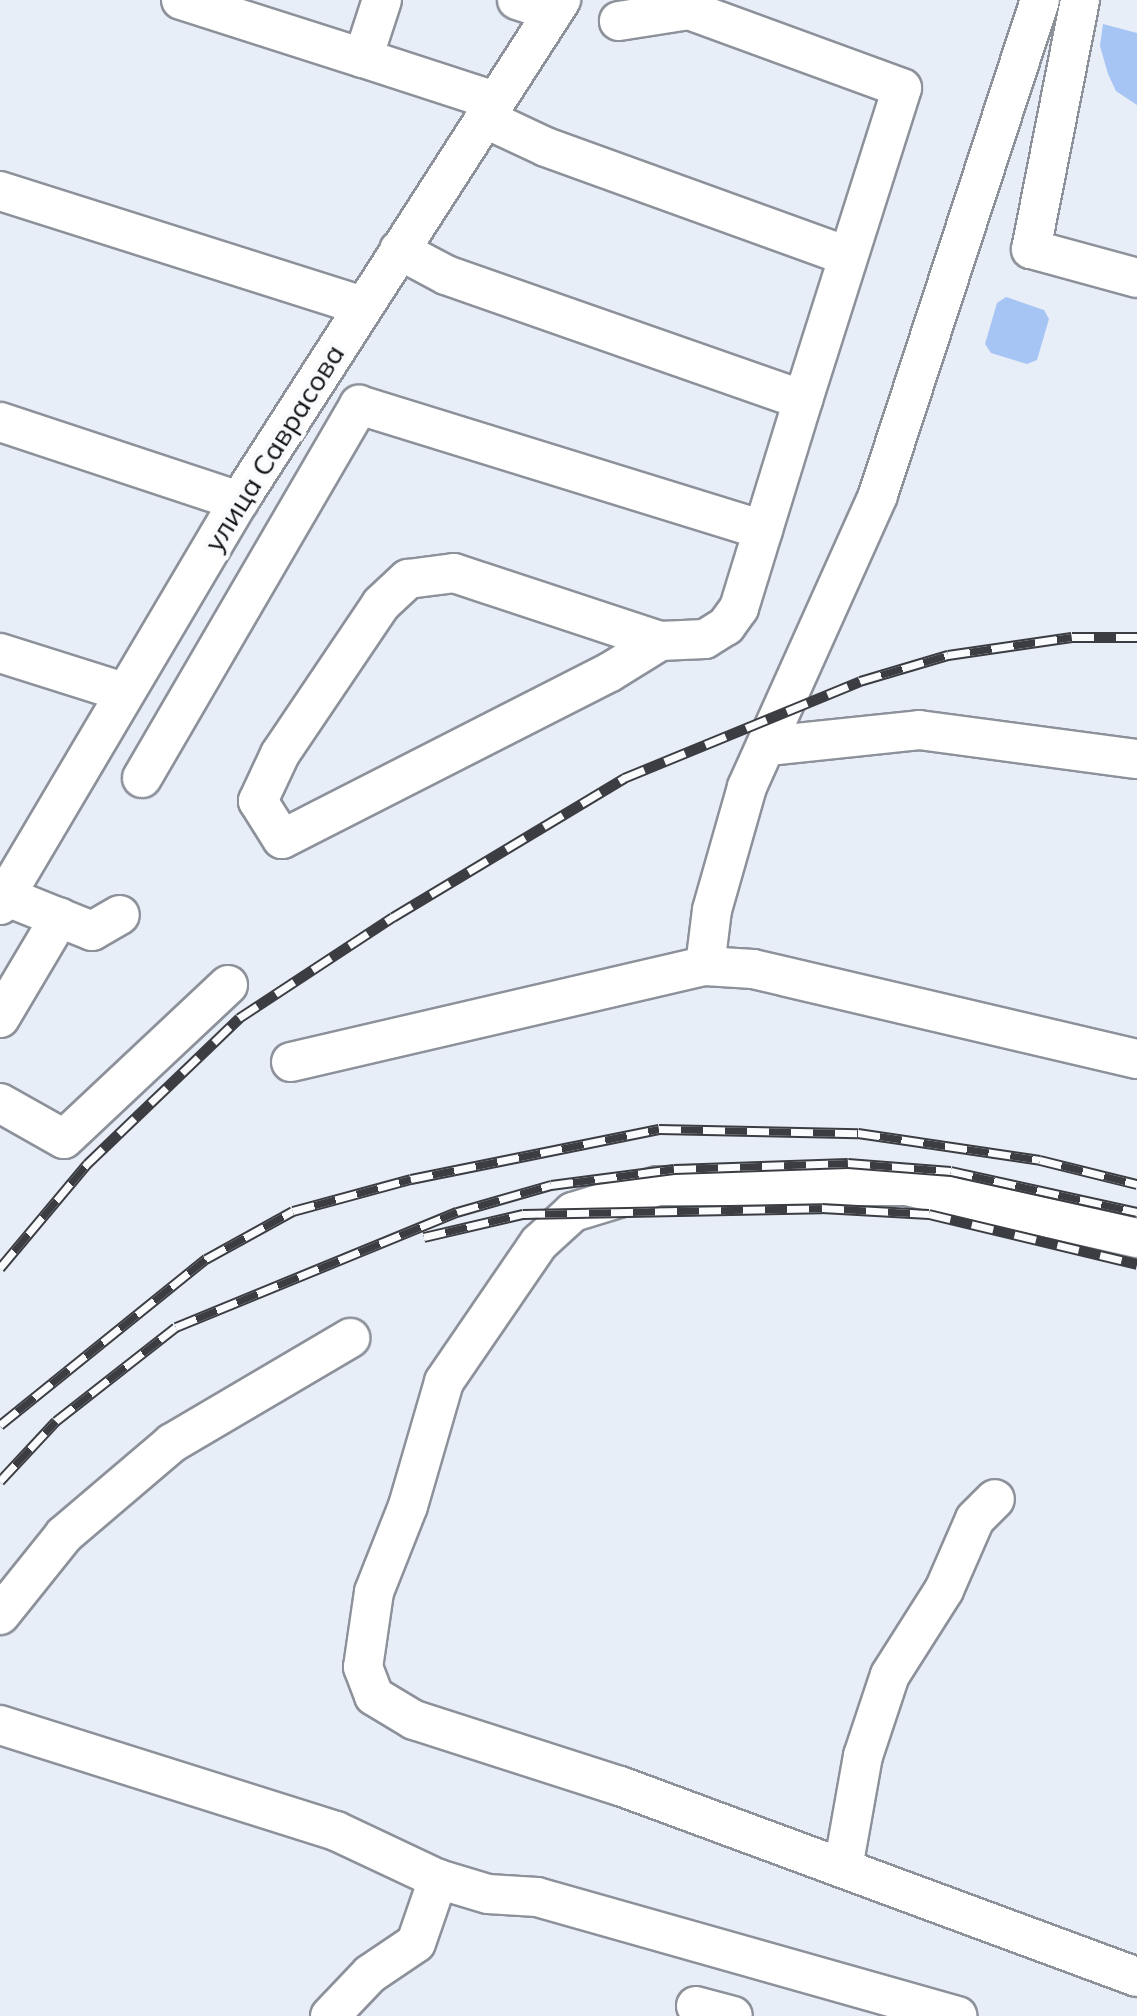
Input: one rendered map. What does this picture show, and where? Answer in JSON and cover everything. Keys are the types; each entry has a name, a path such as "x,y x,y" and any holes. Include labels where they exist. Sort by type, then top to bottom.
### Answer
{"street":[{"path":"181,0 363,58 490,110 546,147 847,256"},
{"path":"363,58 382,0"},
{"path":"516,0 557,6"},
{"path":"705,966 712,910 747,787 878,495 1040,0"},
{"path":"1080,0 1031,250 1137,278"},
{"name":"улица Саврасова","path":"2,898 239,501 557,6"},
{"path":"619,21 689,10 902,88 738,608 726,626 706,639 660,641 454,572 408,579 381,604 340,664 280,754 258,801 282,838 610,672 660,641"},
{"path":"0,191 362,306"},
{"path":"399,250 446,275 803,400"},
{"path":"142,778 359,404 763,530"},
{"path":"0,422 239,501"},
{"path":"0,653 124,692"},
{"path":"768,746 919,730 1137,759"},
{"path":"2,898 92,931 120,915"},
{"path":"0,1018 60,917"},
{"path":"291,1062 705,966 752,969 1137,1059"},
{"path":"0,1103 64,1139 228,985"},
{"path":"1137,1238 906,1186 658,1186 573,1212 539,1243 444,1382 408,1506 374,1592 363,1666 374,1696 414,1720 620,1786 1137,1977"},
{"path":"0,1615 64,1534 172,1443 350,1338"},
{"path":"844,1868 863,1756 890,1675 944,1590 975,1519 995,1499"},
{"path":"0,1724 336,1831 438,1879 488,1894 538,1897 957,2016"},
{"path":"330,2016 370,1974 416,1943 438,1879"},
{"path":"696,2006 733,2016"}],"shaded area":[{"path":"1103,24 1137,33 1137,105 1116,91 1108,74 1100,46"},
{"path":"1006,297 1044,310 1049,319 1037,360 1027,364 991,353 985,344 997,303"}],"railway":[{"path":"0,1268 87,1164 239,1018 393,917 624,778 860,681 948,655 1072,637 1137,637"},
{"path":"0,1425 206,1259 293,1211 411,1179 659,1129 858,1133 1040,1160 1137,1184"},
{"path":"0,1481 56,1421 176,1327 457,1212 551,1185 674,1169 848,1163 951,1171 1137,1212"},
{"path":"424,1237 523,1214 822,1208 929,1214 1137,1264"}]}
